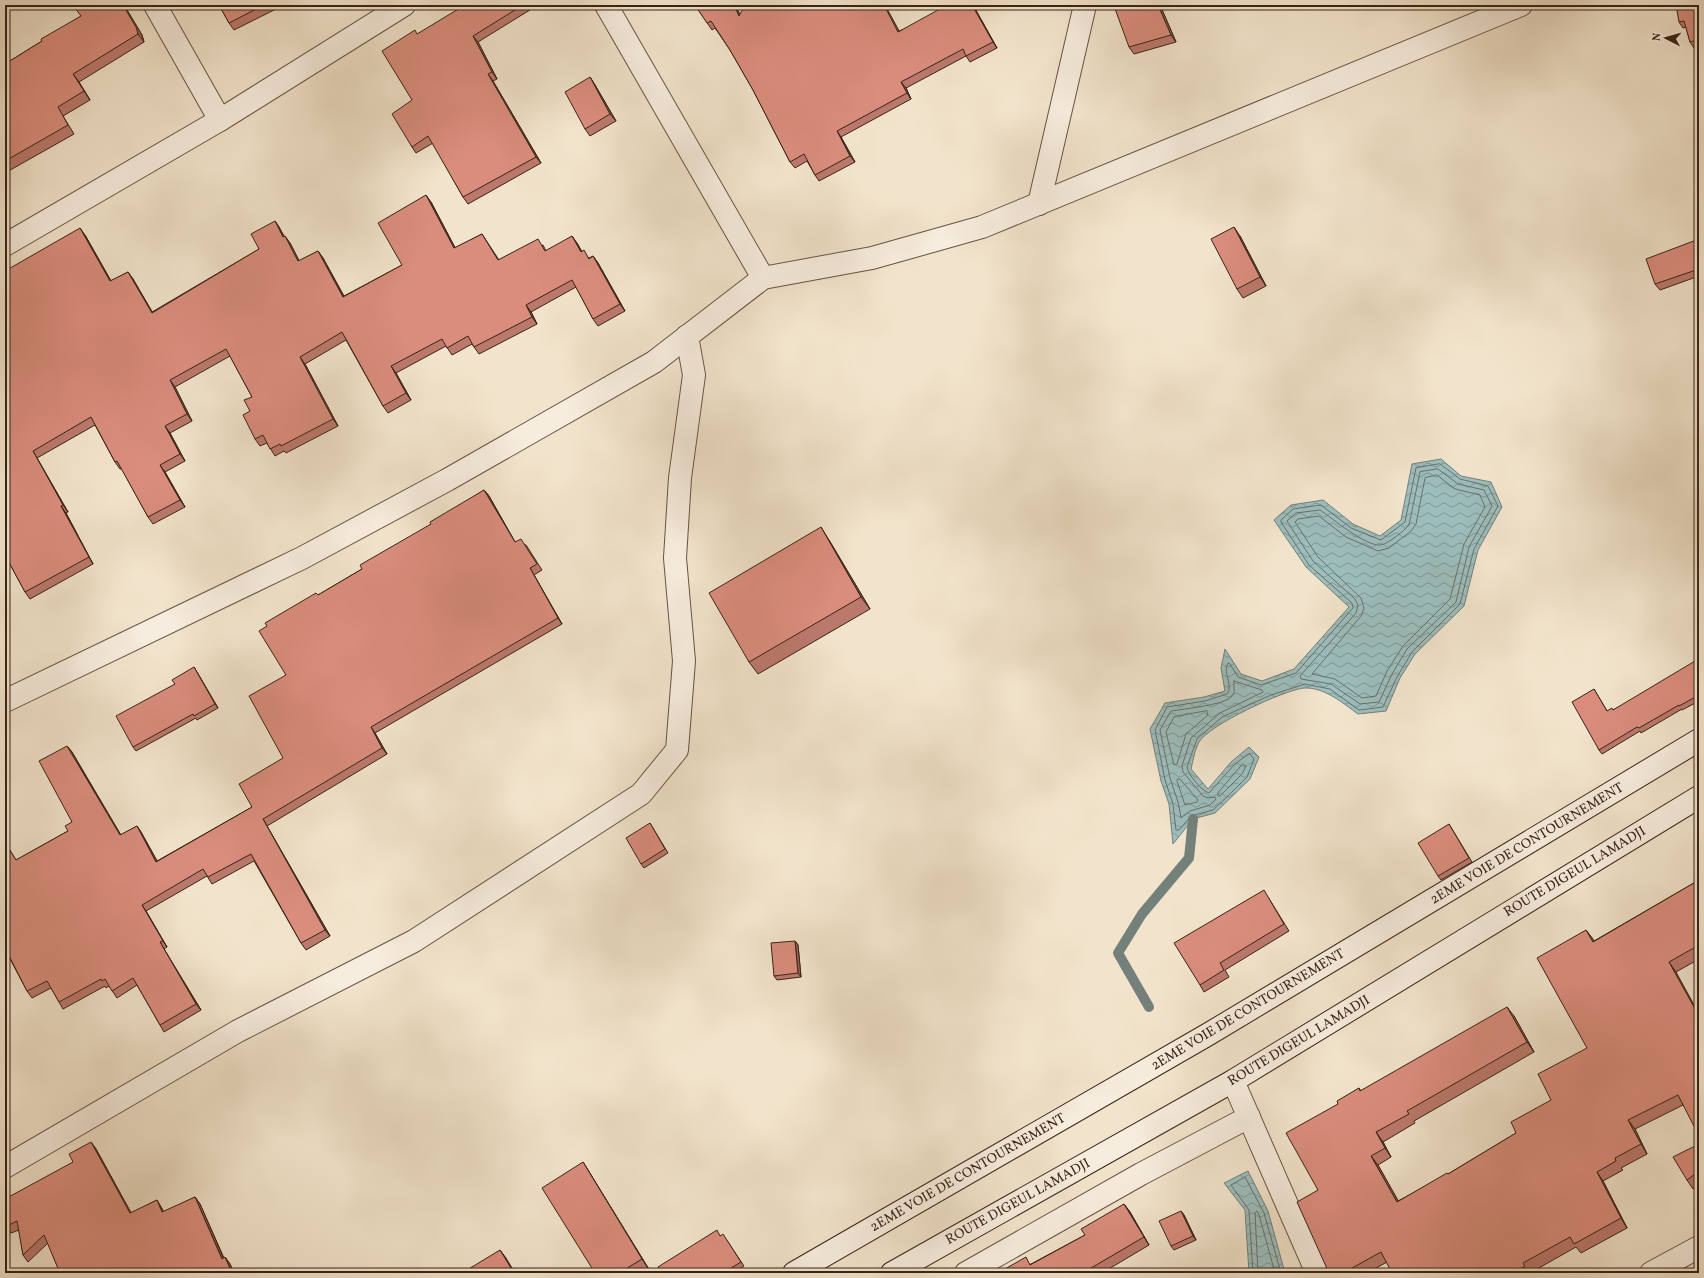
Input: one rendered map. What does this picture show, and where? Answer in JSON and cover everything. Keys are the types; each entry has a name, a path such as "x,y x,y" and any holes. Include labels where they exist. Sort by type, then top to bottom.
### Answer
{"street":[{"path":"155,5 220,120"},
{"path":"5,245 220,120 404,5"},
{"path":"606,5 763,278"},
{"path":"1039,204 1085,5"},
{"path":"5,701 302,558 406,502 654,362 763,278 872,258 982,226 1039,204 1521,5"},
{"path":"5,1167 238,1031 414,941 641,794 677,750 684,661 675,558 680,478 694,375 687,336"},
{"name":"2EME VOIE DE CONTOURNEMENT","path":"794,1273 1207,1035 1699,740"},
{"name":"ROUTE DIGEUL LAMADJI","path":"892,1273 1233,1081 1699,797"},
{"path":"1233,1081 1317,1273"},
{"path":"966,1273 1141,1174 1249,1117"},
{"path":"1651,1273 1699,1247"}],"water":[{"path":"1441,459 1461,476 1491,482 1502,507 1478,550 1464,606 1415,654 1400,678 1386,711 1358,714 1333,696 1319,690 1304,688 1294,690 1248,709 1231,718 1206,735 1199,742 1191,769 1208,789 1231,762 1249,747 1259,757 1250,779 1215,813 1193,819 1173,844 1169,804 1161,781 1150,729 1165,703 1204,697 1225,691 1221,668 1225,649 1241,674 1262,681 1294,669 1349,607 1306,567 1274,520 1291,505 1323,500 1353,524 1380,536 1401,520 1412,464"},
{"path":"1248,1171 1268,1211 1285,1273 1249,1273 1245,1210 1224,1183"}],"building":[{"path":"80,5 123,5 136,27 138,34 73,74 84,91 58,107 68,125 5,161 5,64 42,41 41,39 81,16 75,8"},
{"path":"219,5 264,5 229,23"},
{"path":"465,5 523,5 473,36 492,72 488,74 536,157 463,197 428,136 412,147 392,114 412,100 382,51 415,30 417,34"},
{"path":"695,5 734,5 739,16 745,5 884,5 898,32 947,5 972,5 993,42 966,56 963,49 901,82 907,93 837,131 850,156 815,175 804,154 790,162 753,90 730,50 711,21 707,23"},
{"path":"1158,5 1171,35 1129,47 1114,6"},
{"path":"1676,5 1699,5 1699,39 1690,42 1684,21 1679,22"},
{"path":"590,77 610,114 585,129 565,92"},
{"path":"426,195 454,248 482,234 498,260 538,239 545,251 572,236 581,252 584,250 589,259 593,256 620,304 593,319 572,280 526,305 532,317 474,347 468,336 447,348 442,339 391,366 406,393 383,406 342,332 300,357 333,419 281,446 280,444 270,449 263,435 255,439 243,415 250,411 244,400 252,397 226,349 170,380 187,414 165,426 180,454 160,465 180,500 148,517 117,461 115,462 91,417 33,451 63,505 61,506 89,557 25,592 5,555 5,271 80,228 110,281 128,272 152,313 259,249 251,234 275,221 298,261 318,251 343,297 402,265 378,223"},
{"path":"1234,227 1260,277 1237,289 1211,239"},
{"path":"1699,239 1699,269 1655,284 1646,259"},
{"path":"484,490 515,542 521,539 537,564 530,568 558,618 371,727 382,748 263,819 325,930 301,943 251,854 208,877 203,869 142,905 163,941 160,942 196,1004 160,1025 133,978 112,991 105,979 102,981 101,979 59,1002 47,981 27,991 5,950 5,843 16,860 68,831 65,826 72,822 39,761 67,746 120,835 137,826 156,862 252,807 239,784 283,758 249,696 286,675 259,631 267,626 265,623 316,593 318,595 362,569 360,565 431,524 430,522"},
{"path":"821,527 861,597 749,662 709,593"},
{"path":"1695,661 1699,667 1699,695 1639,728 1637,727 1599,750 1572,702 1594,689 1607,711 1612,708 1613,710"},
{"path":"194,667 215,704 194,716 193,714 133,747 116,716 175,684 172,680"},
{"path":"650,823 665,849 641,864 626,838"},
{"path":"1449,824 1469,858 1438,876 1418,843"},
{"path":"1699,880 1699,945 1669,962 1699,1016 1699,1136 1678,1095 1628,1120 1641,1144 1615,1158 1616,1161 1597,1172 1621,1218 1574,1244 1570,1237 1523,1263 1525,1266 1513,1273 1392,1273 1381,1252 1343,1273 1329,1273 1297,1202 1318,1190 1286,1133 1338,1104 1337,1101 1359,1088 1360,1091 1507,1007 1527,1042 1407,1111 1409,1114 1376,1132 1385,1148 1371,1156 1397,1202 1447,1173 1448,1174 1516,1133 1511,1122 1551,1100 1538,1074 1587,1048 1537,958 1586,930 1593,942"},
{"path":"1264,890 1284,924 1220,963 1224,970 1200,985 1174,943"},
{"path":"795,941 798,973 774,976 771,943"},
{"path":"91,1142 130,1213 157,1200 162,1212 195,1197 222,1259 225,1257 232,1273 60,1273 44,1235 23,1255 17,1221 7,1226 5,1223 5,1199 73,1162 69,1154"},
{"path":"1699,1144 1699,1171 1687,1180 1673,1157"},
{"path":"583,1162 642,1259 619,1273 595,1273 542,1188"},
{"path":"1124,1204 1144,1237 1086,1271 1082,1273 998,1273 1026,1257 1030,1265 1085,1235 1081,1229"},
{"path":"1181,1211 1193,1236 1171,1246 1159,1221"},
{"path":"717,1230 720,1236 723,1234 741,1262 723,1273 662,1273 658,1267"},
{"path":"500,1250 514,1273 462,1273"}],"waterway":[{"path":"1149,1007 1118,953 1142,914 1189,858 1193,819"}]}
